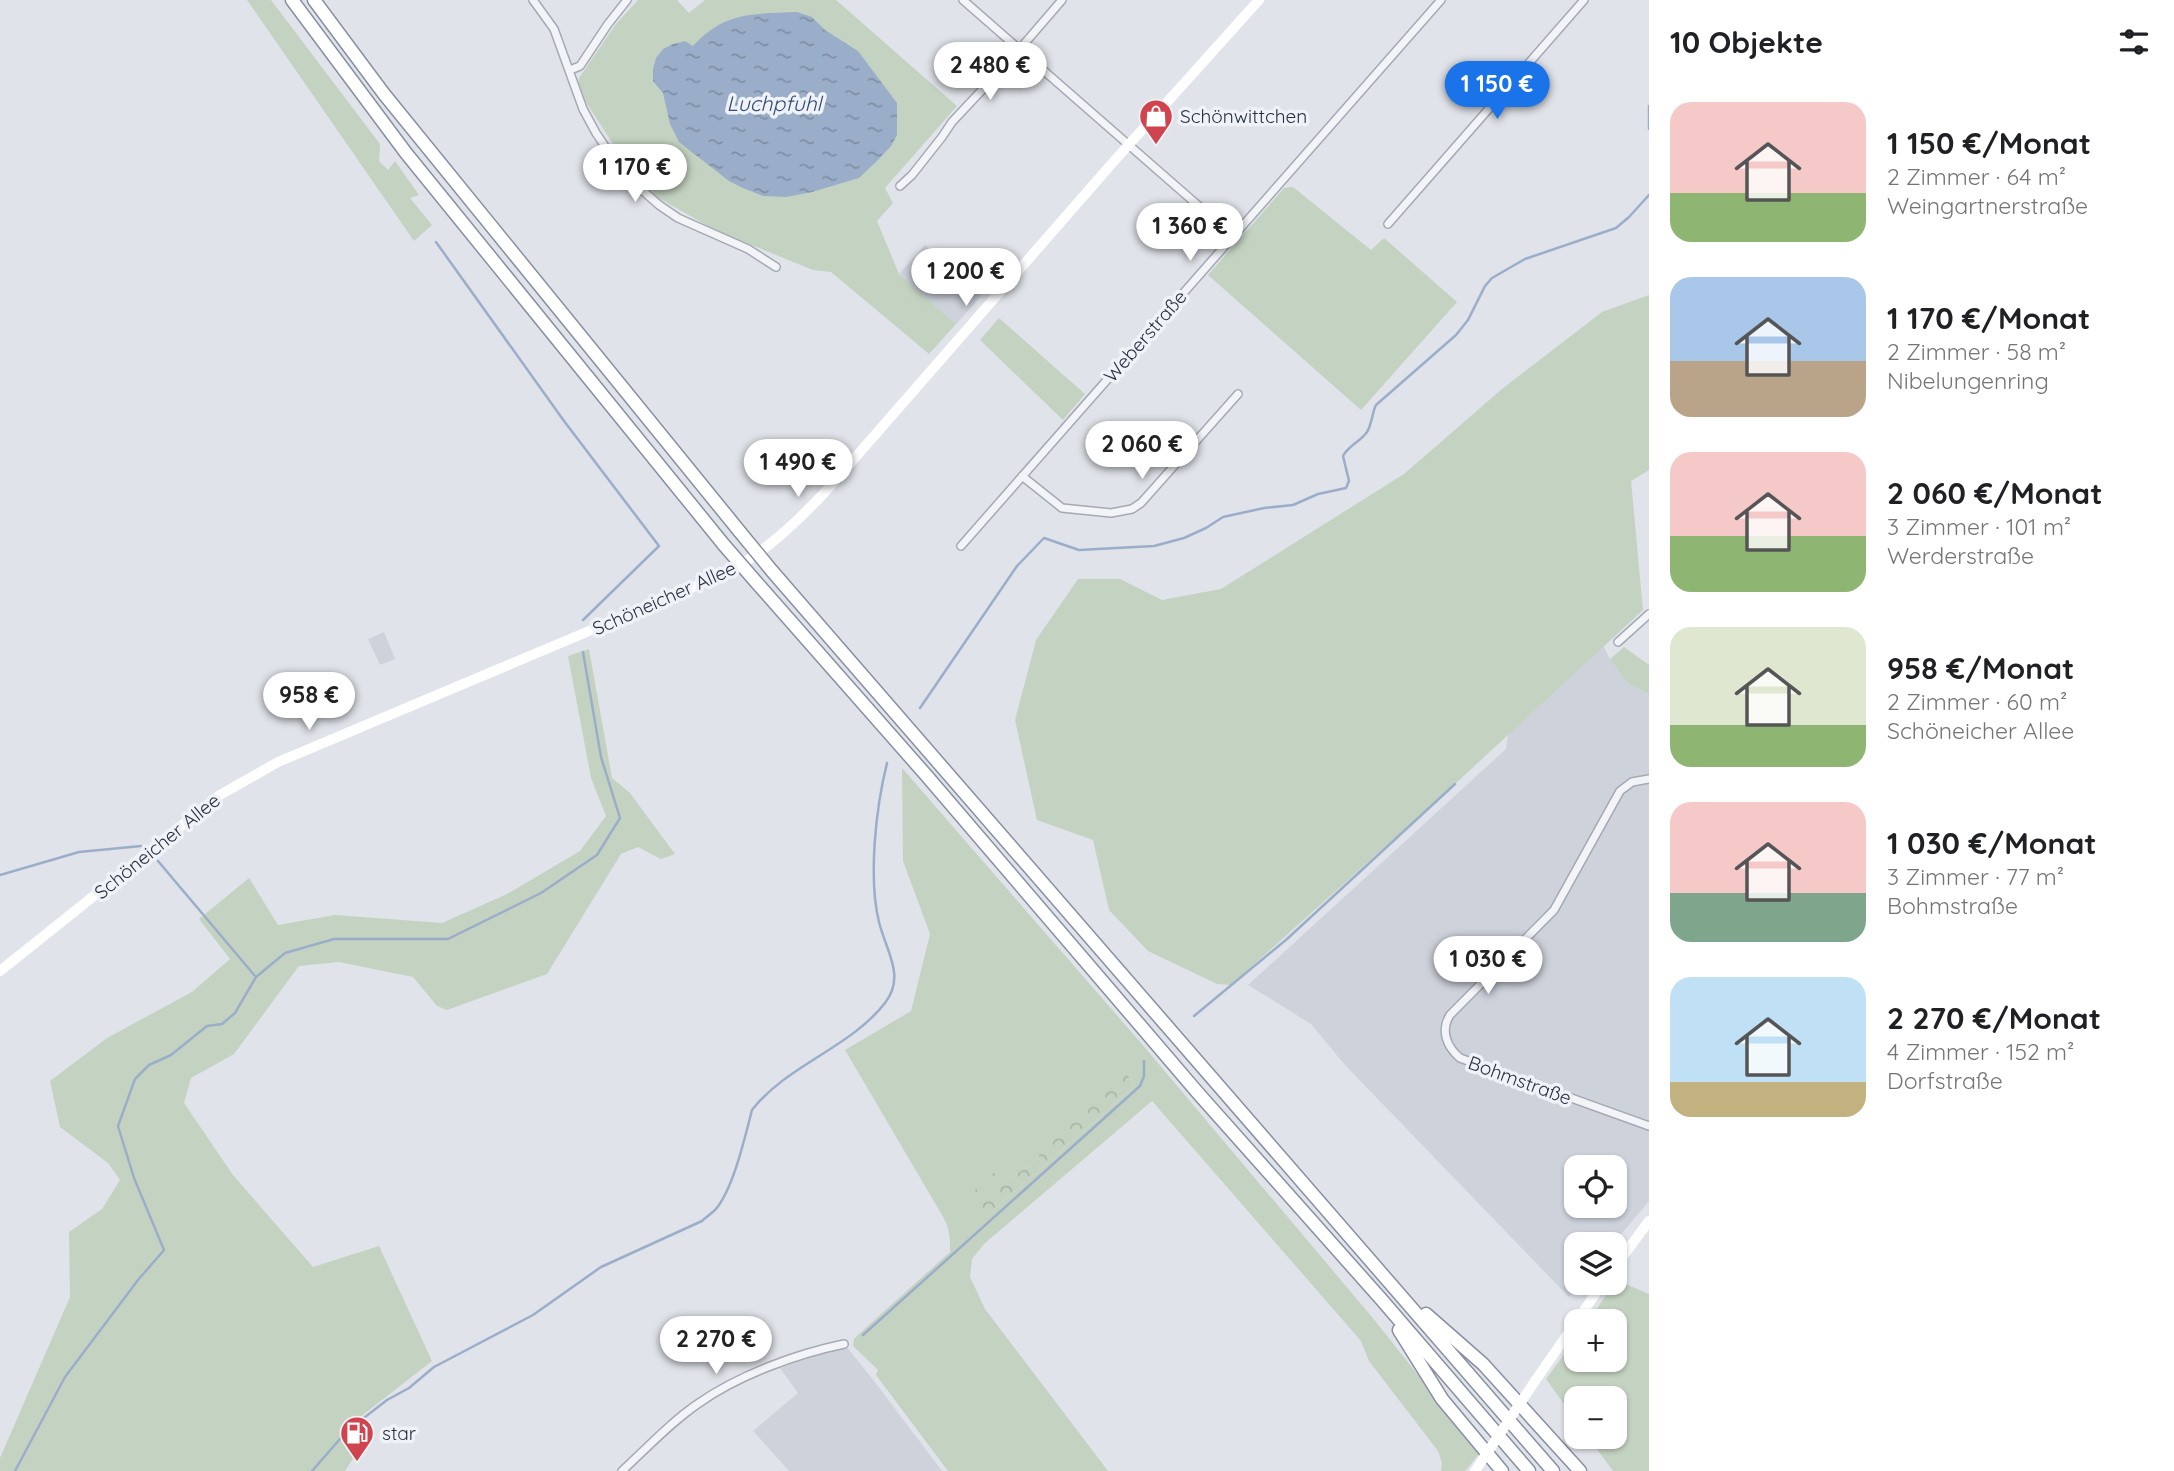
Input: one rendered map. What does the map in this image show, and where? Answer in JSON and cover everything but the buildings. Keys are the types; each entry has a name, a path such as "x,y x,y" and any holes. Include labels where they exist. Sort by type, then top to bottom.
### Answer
{"highway":[{"path":"292,0 406,153 724,545 1529,1471"},
{"path":"314,0 384,94 772,571 1553,1471"},
{"path":"1394,1286 1483,1364 1580,1471"},
{"path":"1381,1299 1442,1399 1502,1471"}],"street":[{"path":"533,0 554,29 583,110 596,133 641,190 678,218 748,249 776,267"},
{"path":"570,70 580,66 608,23 627,0"},
{"path":"963,0 1233,236"},
{"path":"900,186 912,175 951,122 1062,0"},
{"name":"Schöneicher Allee","path":"0,971 220,795 252,775 722,575 765,548 826,491 1259,0"},
{"name":"Weberstraße","path":"961,546 1441,0"},
{"path":"1388,224 1584,0"},
{"path":"1022,476 1062,508 1111,513 1132,509 1141,503 1238,394"},
{"path":"1618,642 1649,614"},
{"name":"Bohmstraße","path":"1649,779 1632,782 1620,790 1555,910 1450,1015 1444,1028 1451,1051 1460,1058 1649,1126"},
{"path":"1627,1251 1649,1222"},
{"path":"1475,1471 1596,1295"},
{"path":"622,1471 686,1412 718,1391 753,1374 822,1349 844,1344"}],"shaded area":[{"path":"925,245 982,295 956,324 899,274"},
{"path":"384,632 395,659 380,665 368,639"},
{"path":"1603,645 1627,683 1649,694 1649,1201 1623,1232 1564,1232 1564,1292 1345,1065 1311,1024 1248,985 1506,749 1508,734"},
{"path":"846,1346 942,1471 789,1471 753,1431 798,1393 780,1368"}],"green space":[{"path":"247,0 271,0 380,144 379,161 388,170 395,161 419,195 410,198 432,225 414,241"},
{"path":"638,0 677,0 689,13 705,0 836,0 957,106 885,188 893,203 877,221 899,274 956,324 929,354 831,272 813,270 717,231 653,195 632,173 578,90 579,78 616,24"},
{"path":"1293,187 1371,250 1384,238 1457,302 1361,410 1208,275 1284,188"},
{"path":"1649,295 1649,470 1631,481 1643,610 1455,784 1231,985 1217,984 1148,951 1109,910 1093,840 1037,820 1015,720 1036,640 1078,579 1120,579 1162,600 1221,589 1404,474 1502,389 1602,312"},
{"path":"999,318 1085,394 1063,420 980,340"},
{"path":"1624,647 1649,665 1649,694 1627,683 1610,659"},
{"path":"589,649 612,778 630,793 675,854 661,859 638,847 621,854 547,974 447,1010 437,1006 413,977 339,962 299,966 234,1054 191,1078 184,1103 233,1175 313,1267 379,1246 432,1361 350,1425 356,1454 345,1471 0,1471 0,1458 70,1297 69,1232 102,1209 120,1180 108,1163 60,1127 50,1081 107,1038 192,992 230,959 199,919 249,878 278,925 335,915 442,923 507,894 580,851 606,816 591,778 568,656"},
{"path":"902,768 1141,1043 1372,1317 1480,1453 1465,1471 1441,1471 1442,1463 1438,1451 1369,1361 1361,1341 1152,1101 984,1244 972,1259 970,1277 985,1309 1108,1471 948,1471 876,1375 878,1370 853,1346 854,1339 860,1333 950,1252 949,1233 942,1215 845,1050 911,1011 930,934 903,861","holes":["1128,1074 1135,1086 989,1214 993,1172 1005,1182 1039,1158 1039,1147"]},
{"path":"1127,1073 1135,1086 989,1214 969,1196 994,1172 1005,1182 1039,1158 1039,1147"},
{"path":"1627,1284 1649,1294 1649,1471 1613,1471 1597,1449 1627,1449 1627,1386 1564,1386 1564,1404 1546,1379 1564,1355 1564,1372 1627,1372 1627,1309 1596,1309 1606,1295 1627,1295"}],"water":[{"name":"Luchpfuhl","path":"797,12 812,17 825,30 858,51 897,103 897,135 891,146 859,178 786,197 763,196 729,181 679,142 670,124 663,93 653,81 653,69 656,58 663,49 685,41 693,46 728,20 753,14"}],"waterway":[{"path":"1649,106 1649,129"},
{"path":"920,708 1017,566 1044,538 1079,550 1154,546 1184,538 1223,517 1293,505 1318,494 1346,488 1349,481 1343,456 1367,432 1376,405 1456,335 1468,320 1485,286 1492,278 1525,259 1616,228 1649,195"},
{"path":"436,242 564,421 659,546 583,620"},
{"path":"15,1471 65,1377 164,1250 134,1178 118,1126 135,1079 149,1065 171,1055 207,1026 222,1024 235,1013 256,977 285,953 334,939 448,939 541,893 597,855 620,818 601,757 583,652"},
{"path":"312,1471 347,1431 387,1400 409,1388 434,1367 533,1315 601,1267 702,1221 715,1210 727,1190 738,1163 752,1110 766,1094 854,1032 871,1019 885,1003 891,993 894,973 879,922 874,864 877,821 887,763"},
{"path":"1194,1016 1287,939 1455,784"},
{"path":"0,875 79,852 141,846"},
{"path":"158,861 255,976"},
{"path":"863,1335 1140,1086 1144,1076 1144,1061"}],"place":[{"name":"Schönwittchen","path":"1156,146"},
{"name":"star","path":"357,1463"}]}
